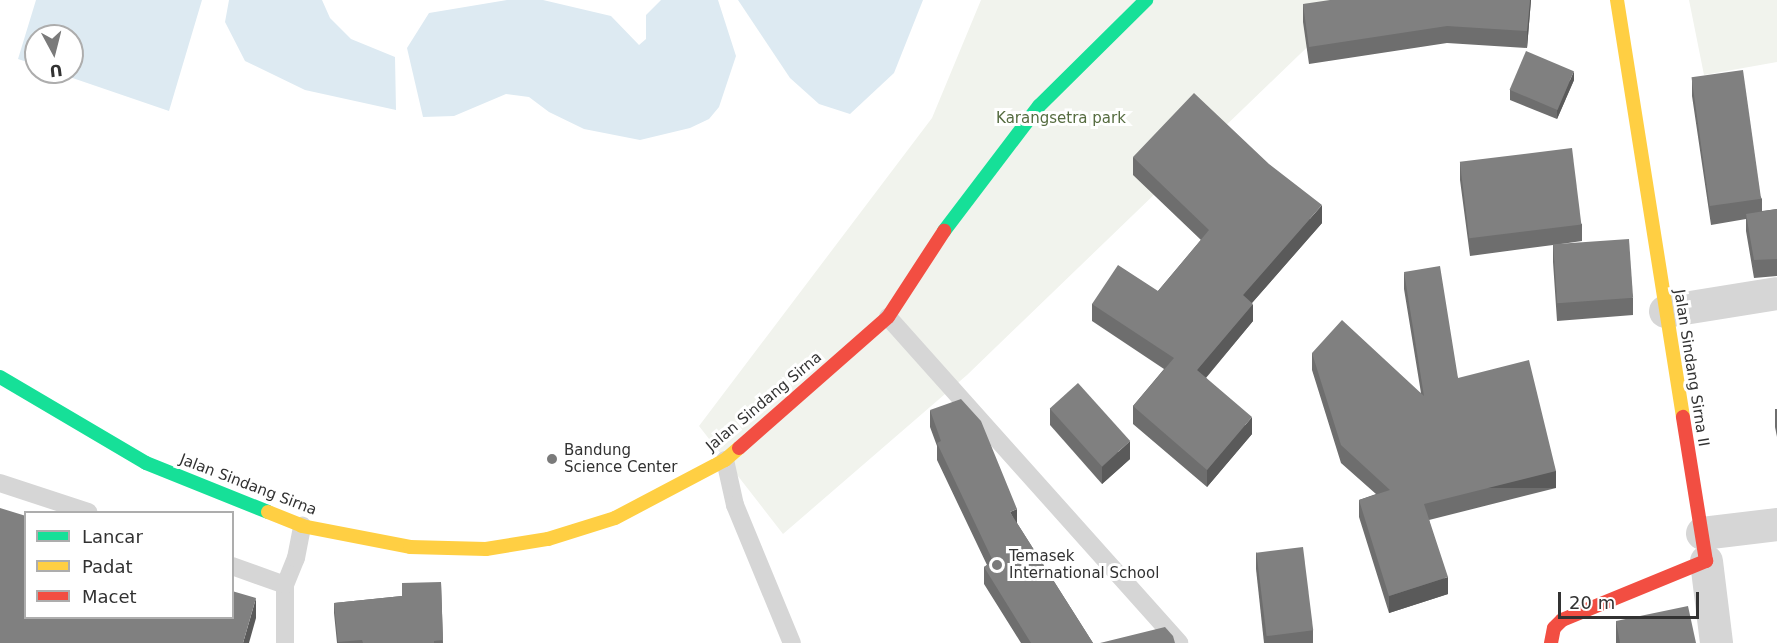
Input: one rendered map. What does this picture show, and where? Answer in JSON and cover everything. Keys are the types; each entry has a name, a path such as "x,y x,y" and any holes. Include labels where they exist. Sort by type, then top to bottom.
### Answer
{"main road":[{"name":"Jalan Sindang Sirna","path":"0,377 146,463 302,526 410,547 486,549 548,539 615,518 725,460 888,317 937,240 1039,106 1146,0"},
{"name":"Jalan Sindang Sirna II","path":"1617,0 1704,547"},
{"path":"1551,643 1554,628 1562,620 1704,547"}],"street":[{"path":"1665,310 1777,293"},
{"path":"1716,643 1704,547 1777,524"}],"lane":[{"path":"888,317 1179,643"},
{"path":"725,460 735,505 792,643"},
{"path":"0,483 82,511"},
{"path":"285,643 285,585 296,558 302,526"},
{"path":"234,567 285,585"}],"green space":[{"name":"Karangsetra park","path":"981,0 1356,0 967,375 783,534 699,426 932,118"},
{"path":"1689,0 1777,0 1777,62 1704,75"}],"shaded area":[{"path":"36,0 202,0 169,111 84,82 84,24 29,24"},
{"path":"229,0 322,0 330,18 351,39 395,57 396,110 305,90 245,61 225,22"},
{"path":"507,0 543,0 611,16 639,45 646,39 646,15 661,0 718,0 736,56 719,107 709,119 690,128 640,140 584,129 549,112 529,97 506,94 454,116 423,117 407,48 429,13"},
{"path":"738,0 923,0 894,73 850,114 819,104 790,78"},
{"path":"24,39 24,61 18,59"}],"building":[{"path":"1330,0 1530,0 1527,31 1447,26 1309,47 1303,4"},
{"path":"1526,51 1574,71 1557,110 1510,90"},
{"path":"1743,70 1761,199 1710,206 1692,77"},
{"path":"1194,93 1269,164 1322,205 1243,295 1253,304 1197,370 1252,417 1207,470 1133,406 1174,358 1092,304 1118,265 1158,291 1209,230 1133,157"},
{"path":"1572,148 1581,224 1469,238 1460,162"},
{"path":"1777,209 1777,259 1754,260 1746,214"},
{"path":"1629,239 1633,298 1557,303 1553,244"},
{"path":"1440,266 1458,378 1529,360 1556,471 1424,504 1448,577 1389,596 1359,500 1390,490 1341,445 1312,353 1342,320 1424,396 1404,272"},
{"path":"1078,383 1130,441 1102,466 1050,408"},
{"path":"961,399 981,421 1017,509 1010,512 1093,643 1031,643 984,567 993,561 937,443 941,441 930,410"},
{"path":"0,508 24,515 24,619 234,619 234,592 256,598 243,643 0,643"},
{"path":"1303,547 1313,630 1267,636 1256,553"},
{"path":"441,582 443,640 434,641 434,643 363,643 362,640 338,642 334,603 402,596 402,583"},
{"path":"1688,606 1696,643 1620,643 1616,621"},
{"path":"1165,627 1173,636 1175,643 1100,643"}],"traffic: fast":[{"path":"944,231 1039,106 1146,0"},
{"path":"0,377 146,463 268,512"}],"traffic: slow":[{"path":"1617,0 1683,417"},
{"path":"268,512 302,526 410,547 486,549 548,539 615,518 725,460 739,448"}],"traffic: jam":[{"path":"739,448 888,317 944,231"},
{"path":"1551,643 1554,628 1562,620 1706,561 1683,417"}],"place":[{"name":"Bandung Science Center","path":"552,459"},
{"name":"Temasek International School","path":"997,565"}]}
